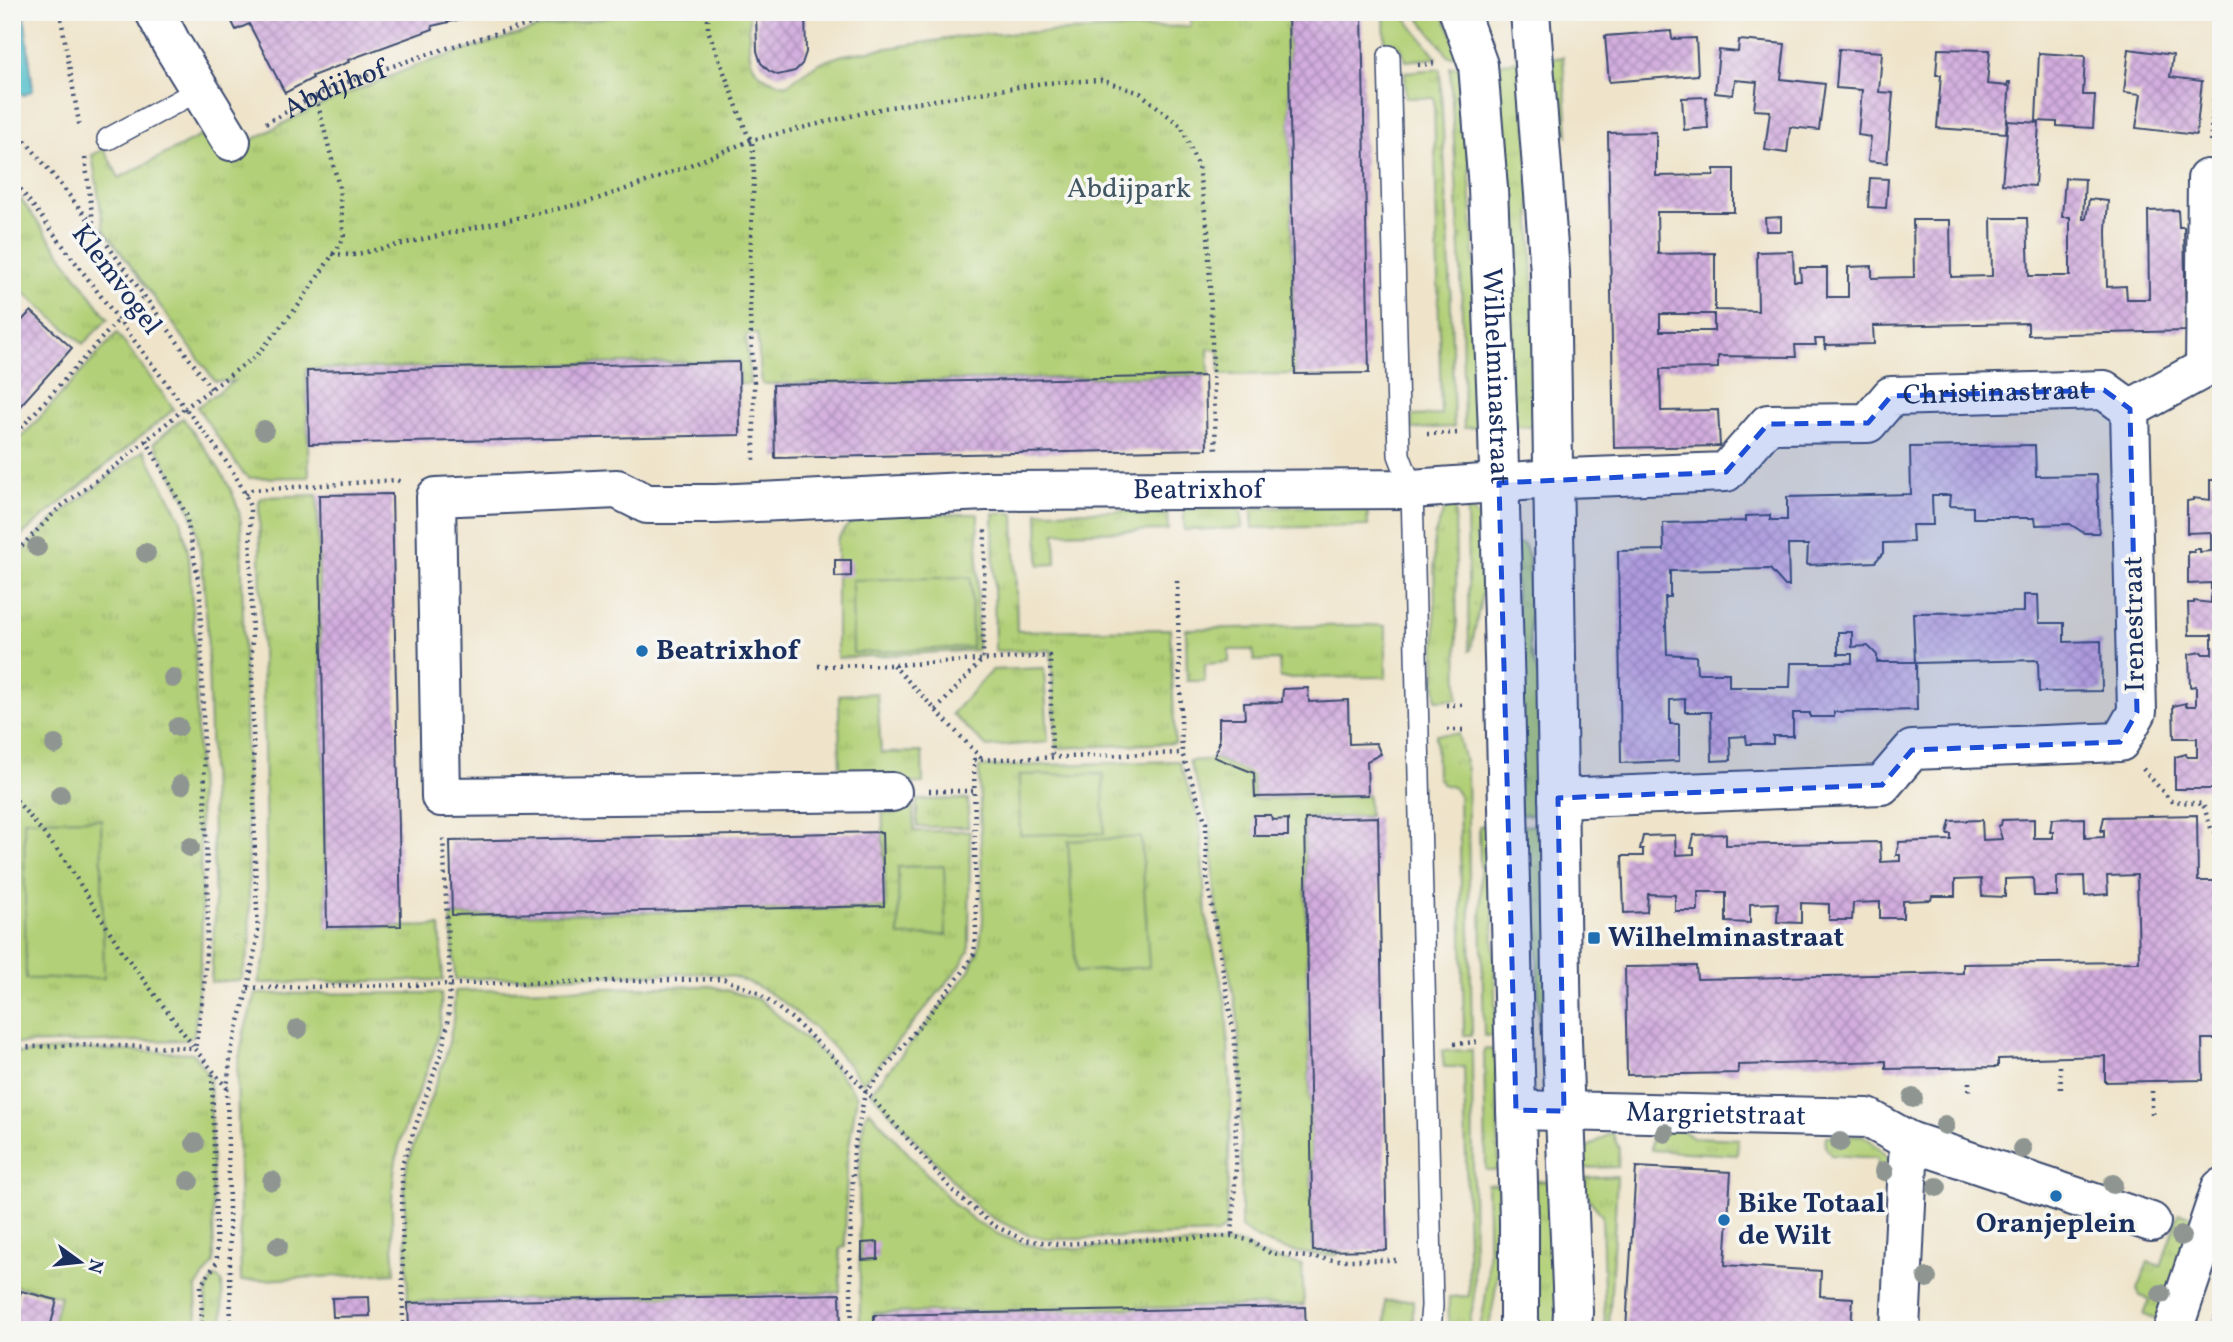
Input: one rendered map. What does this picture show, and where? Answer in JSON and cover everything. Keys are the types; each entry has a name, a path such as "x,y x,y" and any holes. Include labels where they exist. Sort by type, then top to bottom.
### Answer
{"street":[{"path":"155,12 231,141"},
{"name":"Wilhelminastraat","path":"1459,12 1473,47 1479,78 1488,188 1499,483 1516,1110 1519,1330"},
{"name":"Wilhelminastraat","path":"1530,12 1550,272 1564,1111 1572,1330"},
{"path":"2130,409 2205,368 2207,179"},
{"name":"Christinastraat","path":"1499,483 1726,472 1768,424 1868,423 1891,396 2104,390 2130,409"},
{"name":"Irenestraat","path":"2120,742 2137,712 2130,409"},
{"name":"Beatrixhof","path":"436,497 617,489 647,504 754,502 985,491 1412,489 1499,483"},
{"path":"436,497 441,797 892,792"},
{"path":"1558,798 1882,785 1912,750 2120,742"},
{"name":"Margrietstraat","path":"1516,1110 1868,1118 1909,1142 2151,1222"},
{"path":"1900,1330 1909,1142"},
{"path":"2173,1330 2221,1188"}],"lane":[{"path":"1389,56 1399,455 1412,489 1432,1306 1430,1330"},
{"path":"108,139 199,90"}],"path":[{"path":"60,12 82,141"},
{"name":"Abdijhof","path":"231,141 341,85 418,56 531,23 587,12"},
{"path":"708,12 708,30 712,42 748,136 752,140 754,175 750,317 754,382 754,502"},
{"path":"2207,179 2221,17"},
{"path":"332,254 353,255 588,202 655,179 752,140 884,108 1045,83 1101,80 1140,93 1182,127 1198,167 1208,231 1218,490"},
{"path":"12,556 59,508 257,355 299,306 344,237 339,187 316,97"},
{"path":"12,124 93,225 212,390"},
{"path":"84,153 93,225"},
{"name":"Klemvogel","path":"12,178 185,408 245,494"},
{"path":"12,438 119,319 145,296"},
{"path":"146,440 186,514 200,590 208,914 204,988 194,1048 227,1088"},
{"path":"230,1330 227,1088 231,1051 248,988 258,933 250,507 245,494 252,490 397,480 436,497"},
{"path":"936,710 983,659 985,491"},
{"path":"1177,581 1182,753 1206,823 1207,878 1235,1040 1236,1165 1232,1236"},
{"path":"818,666 892,665 1050,656 1052,757"},
{"path":"892,665 982,759"},
{"path":"2120,742 2171,801 2203,804 2212,831 2221,834"},
{"path":"852,1330 850,1247 853,1149 865,1093 962,973 974,954 974,760 1182,753"},
{"path":"12,795 63,856 122,951 214,1077 217,1262 201,1285 202,1330"},
{"path":"403,1330 402,1165 441,1054 448,1024 450,984 441,797"},
{"path":"248,988 724,979 758,993 791,1018 849,1072 955,1193 993,1225 1024,1240 1058,1244 1232,1236 1251,1241 1270,1253 1321,1259 1430,1259"},
{"path":"12,1048 77,1045 194,1048"},
{"path":"2060,1066 2061,1089"},
{"path":"1969,1079 1969,1091"},
{"path":"2152,1089 2152,1114"}],"highlighted area":[{"path":"2104,390 2130,409 2137,712 2120,742 1912,750 1882,785 1558,798 1564,1111 1516,1110 1499,483 1726,472 1768,424 1868,423 1891,396"}],"green space":[{"name":"Abdijpark","path":"640,12 749,12 749,49 755,68 761,75 786,85 819,63 843,55 973,35 1191,26 1191,12 1288,12 1295,374 1220,375 1219,349 1208,349 1209,375 762,384 757,334 746,335 750,384 740,384 739,361 306,369 309,477 249,478 242,472 197,407 234,381 215,381 104,229 92,155 104,149 119,178 212,130 224,155 311,109 418,65 535,29"},
{"path":"1384,12 1401,12 1437,58 1406,61 1401,47 1385,45"},
{"path":"1415,12 1439,12 1463,55 1449,57"},
{"path":"1563,57 1568,135 1554,115 1549,59"},
{"path":"1520,61 1529,148 1537,427 1513,426 1493,64"},
{"path":"1464,66 1483,427 1464,428 1461,269 1450,67"},
{"path":"1440,69 1454,427 1412,429 1412,416 1441,415 1434,98 1406,98 1405,72"},
{"path":"12,187 108,319 83,344 12,282"},
{"path":"117,333 174,409 24,533 12,547 12,448"},
{"path":"183,418 226,481 241,523 250,944 241,980 211,982 215,913 207,623 203,572 196,527 186,500 154,443"},
{"path":"144,450 181,519 189,557 195,646 202,917 194,1035 187,1040 12,1044 12,561 53,520"},
{"path":"317,495 327,928 440,926 443,980 258,983 268,948 259,501 263,497"},
{"path":"1455,504 1458,699 1436,700 1434,536 1443,513 1449,505"},
{"path":"1367,505 1368,526 1253,528 1252,508"},
{"path":"1241,508 1242,528 1184,530 1184,509"},
{"path":"1467,508 1483,525 1486,541 1480,606 1469,651"},
{"path":"1167,510 1168,530 1055,533 1056,564 1039,565 1038,512"},
{"path":"993,513 1014,515 1017,631 1170,629 1175,743 1056,748 1051,650 995,651"},
{"path":"874,514 978,514 977,650 837,658 837,541 851,522"},
{"path":"1515,544 1523,544 1529,560 1530,650 1546,699 1548,814 1519,815"},
{"path":"971,577 972,647 853,653 852,580"},
{"path":"1386,626 1386,677 1280,678 1279,660 1254,661 1253,650 1229,650 1229,662 1205,664 1205,681 1187,681 1186,629"},
{"path":"1044,668 1048,742 987,747 952,714 992,670"},
{"path":"877,693 881,753 922,752 923,783 840,786 839,695"},
{"path":"1436,734 1458,734 1467,770 1472,1035 1464,1035 1459,796 1453,787 1442,784 1437,777"},
{"path":"1216,759 1252,775 1254,799 1368,795 1369,816 1304,819 1313,1251 1338,1251 1338,1255 1287,1250 1263,1241 1241,1228 1241,1060 1237,1012 1216,906 1210,822 1189,761"},
{"path":"1179,761 1200,823 1206,915 1226,1004 1231,1105 1226,1227 1217,1234 1071,1239 1029,1235 992,1218 976,1206 871,1092 968,973 979,948 983,921 979,767"},
{"path":"1103,774 1104,833 1020,835 1019,775"},
{"path":"913,799 914,831 970,831 969,951 959,968 863,1083 822,1036 788,1006 752,984 730,976 702,973 455,979 451,916 886,908 882,801"},
{"path":"968,799 968,827 917,827 917,800"},
{"path":"101,819 104,978 26,979 24,820"},
{"path":"1491,825 1496,1035 1484,1036 1479,826"},
{"path":"1549,825 1553,1036 1539,1036 1537,938 1521,895 1520,826"},
{"path":"1141,837 1149,967 1076,972 1068,841"},
{"path":"944,866 946,935 899,936 898,867"},
{"path":"711,986 760,1000 826,1057 857,1096 847,1159 845,1247 840,1248 840,1292 408,1302 404,1182 408,1161 446,1055 453,1023 455,991"},
{"path":"441,993 441,1014 433,1052 396,1159 392,1208 395,1273 241,1281 237,1070 244,1032 256,994"},
{"path":"71,1049 193,1053 210,1078 214,1263 196,1287 197,1330 60,1330 60,1326 53,1324 60,1296 12,1285 12,1054"},
{"path":"1484,1049 1496,1049 1499,1170 1486,1170"},
{"path":"1472,1050 1474,1300 1468,1330 1448,1330 1449,1297 1469,1296 1464,1067 1444,1067 1442,1051"},
{"path":"869,1110 953,1203 975,1221 1000,1235 1049,1249 1233,1243 1246,1245 1260,1255 1302,1265 1304,1305 874,1313 874,1330 860,1330 859,1177 864,1119"},
{"path":"1672,1123 1692,1137 1738,1139 1737,1155 1651,1150 1651,1124"},
{"path":"1612,1132 1619,1149 1618,1167 1584,1168 1583,1147 1588,1147"},
{"path":"1862,1135 1880,1150 1894,1169 1889,1184 1882,1184 1877,1179 1878,1158 1831,1155 1825,1146 1826,1136"},
{"path":"1617,1176 1609,1330 1605,1330 1602,1215 1584,1193 1584,1178"},
{"path":"1527,1181 1555,1181 1559,1330 1531,1330"},
{"path":"1487,1184 1499,1185 1498,1258 1488,1330 1479,1330 1488,1276"},
{"path":"2179,1213 2196,1217 2161,1321 2144,1315 2150,1299 2140,1296 2137,1290 2148,1262 2161,1266"},
{"path":"215,1277 222,1281 223,1330 208,1330 206,1294"},
{"path":"1413,1300 1413,1330 1386,1330 1385,1301"}],"water":[{"path":"12,12 24,12 33,90 24,95 12,88"}],"building":[{"path":"227,12 474,12 475,16 432,26 433,29 348,60 349,62 312,76 313,78 285,93 249,24 236,30"},
{"path":"756,12 805,12 806,52 802,64 795,71 778,75 761,63 757,51"},
{"path":"1288,12 1362,12 1369,373 1295,374"},
{"path":"1671,31 1672,39 1696,38 1698,75 1609,82 1605,36"},
{"path":"1739,40 1785,44 1781,79 1825,84 1819,130 1790,127 1787,153 1765,150 1770,111 1754,110 1757,82 1735,80 1733,95 1715,93 1719,50 1738,52"},
{"path":"1839,49 1882,52 1879,92 1893,93 1887,163 1868,161 1871,137 1858,135 1862,90 1836,88"},
{"path":"1938,49 1990,50 1987,84 2007,86 2010,82 2006,133 1937,128 1941,75 1936,75"},
{"path":"2129,49 2173,55 2170,77 2202,81 2196,135 2136,128 2141,94 2124,92"},
{"path":"2039,53 2085,56 2083,95 2095,95 2093,128 2057,126 2057,122 2036,121"},
{"path":"1706,97 1708,128 1684,130 1682,98"},
{"path":"2008,121 2039,123 2035,186 2002,184"},
{"path":"1656,132 1656,176 1714,175 1714,169 1734,169 1734,212 1657,212 1658,254 1715,253 1715,310 1758,311 1757,252 1793,251 1794,281 1801,281 1800,268 1827,268 1827,297 1848,297 1848,267 1872,266 1872,278 1914,277 1913,220 1950,220 1951,277 1992,276 1991,218 2027,218 2029,276 2070,276 2070,217 2062,217 2065,178 2085,179 2083,219 2086,219 2089,199 2108,201 2107,287 2126,286 2127,299 2149,299 2148,211 2178,210 2179,227 2184,227 2186,331 2028,335 2028,323 1873,326 1874,344 1826,345 1825,350 1824,339 1815,339 1816,345 1795,345 1796,357 1718,356 1718,368 1660,369 1661,411 1718,410 1720,446 1614,448 1608,133","holes":["1660,314 1714,314 1714,331 1660,331"]},
{"path":"1870,178 1888,179 1886,208 1868,207"},
{"path":"1781,217 1781,231 1766,231 1765,218"},
{"path":"31,311 72,348 12,415 12,331"},
{"path":"739,362 740,435 309,444 307,371"},
{"path":"1205,376 1207,449 775,458 773,385"},
{"path":"2035,445 2036,476 2097,475 2099,533 2084,533 2070,524 2036,525 2035,518 1973,518 1973,507 1949,506 1950,495 1932,495 1933,525 1912,525 1913,542 1883,543 1883,553 1875,562 1807,565 1808,545 1788,545 1789,586 1785,586 1770,569 1670,571 1670,597 1665,597 1667,654 1696,656 1697,673 1729,673 1729,687 1790,687 1791,663 1852,663 1852,654 1838,654 1838,632 1852,632 1852,647 1868,646 1877,655 1877,662 1915,662 1913,613 2024,612 2024,595 2038,595 2039,623 2064,623 2064,642 2101,641 2102,691 2039,692 2038,660 1916,663 1917,710 1834,712 1834,717 1810,717 1810,713 1793,713 1793,736 1773,736 1773,744 1747,744 1746,736 1730,737 1731,760 1712,761 1711,712 1685,712 1685,699 1670,700 1670,724 1679,724 1679,761 1621,763 1618,551 1664,550 1663,523 1746,521 1746,516 1770,515 1770,520 1787,520 1787,497 1911,494 1910,447"},
{"path":"2210,480 2221,480 2221,789 2175,789 2175,757 2186,754 2187,757 2197,757 2197,738 2174,738 2173,706 2186,703 2186,706 2196,706 2196,686 2190,687 2189,654 2212,654 2212,635 2189,635 2188,603 2211,603 2211,583 2188,584 2188,552 2194,552 2194,549 2200,549 2200,552 2211,551 2211,532 2187,533 2187,501 2193,498 2210,500"},
{"path":"392,494 401,926 327,927 319,495"},
{"path":"835,560 851,560 851,576 835,577"},
{"path":"1308,688 1309,702 1348,700 1349,744 1376,743 1381,754 1367,761 1368,795 1255,797 1254,773 1214,757 1219,743 1219,718 1245,718 1244,703 1282,702 1283,689"},
{"path":"1254,815 1271,815 1272,820 1288,819 1288,836 1254,836"},
{"path":"2197,815 2198,881 2221,881 2221,1039 2202,1039 2203,1080 2105,1082 2105,1056 1998,1059 1998,1067 1886,1069 1886,1061 1738,1065 1738,1073 1627,1075 1625,967 1696,966 1697,979 1963,973 1963,964 2139,962 2137,875 2107,876 2108,894 2085,896 2084,876 2057,877 2057,896 2034,896 2033,878 2005,879 2005,897 1982,896 1981,879 1955,880 1955,896 1932,896 1931,900 1903,901 1903,918 1880,918 1880,902 1853,903 1852,920 1829,920 1829,904 1801,903 1801,923 1777,922 1778,903 1750,904 1750,923 1726,922 1726,892 1698,892 1698,911 1675,911 1675,895 1648,894 1647,912 1624,913 1622,856 1643,856 1643,849 1640,849 1643,836 1675,835 1676,855 1694,854 1694,848 1691,848 1694,835 1726,834 1726,845 1880,842 1881,862 1900,861 1900,855 1896,855 1899,842 1951,840 1951,834 1947,834 1950,821 1982,820 1983,840 2002,839 1998,826 2002,820 2034,819 2034,838 2053,838 2053,832 2050,832 2052,819 2085,818 2085,838 2104,837 2104,830 2101,831 2104,817"},
{"path":"1378,817 1387,1250 1313,1251 1305,819"},
{"path":"882,832 884,906 452,915 450,841"},
{"path":"1636,1167 1731,1172 1725,1265 1821,1271 1820,1296 1853,1298 1851,1330 1626,1330"},
{"path":"878,1242 878,1259 862,1260 862,1243"},
{"path":"21,1291 57,1300 51,1324 59,1326 58,1330 12,1330 12,1314 15,1314"},
{"path":"840,1294 841,1330 409,1330 408,1303"},
{"path":"369,1297 370,1316 333,1317 332,1298"},
{"path":"1305,1307 1306,1330 874,1330 874,1315"},
{"path":"2221,1308 2221,1330 2211,1330 2215,1316"}],"place":[{"name":"Beatrixhof","path":"642,651"},
{"name":"Wilhelminastraat","path":"1594,938"},
{"name":"Oranjeplein","path":"2056,1196"},
{"name":"Bike Totaal de Wilt","path":"1724,1220"}]}
